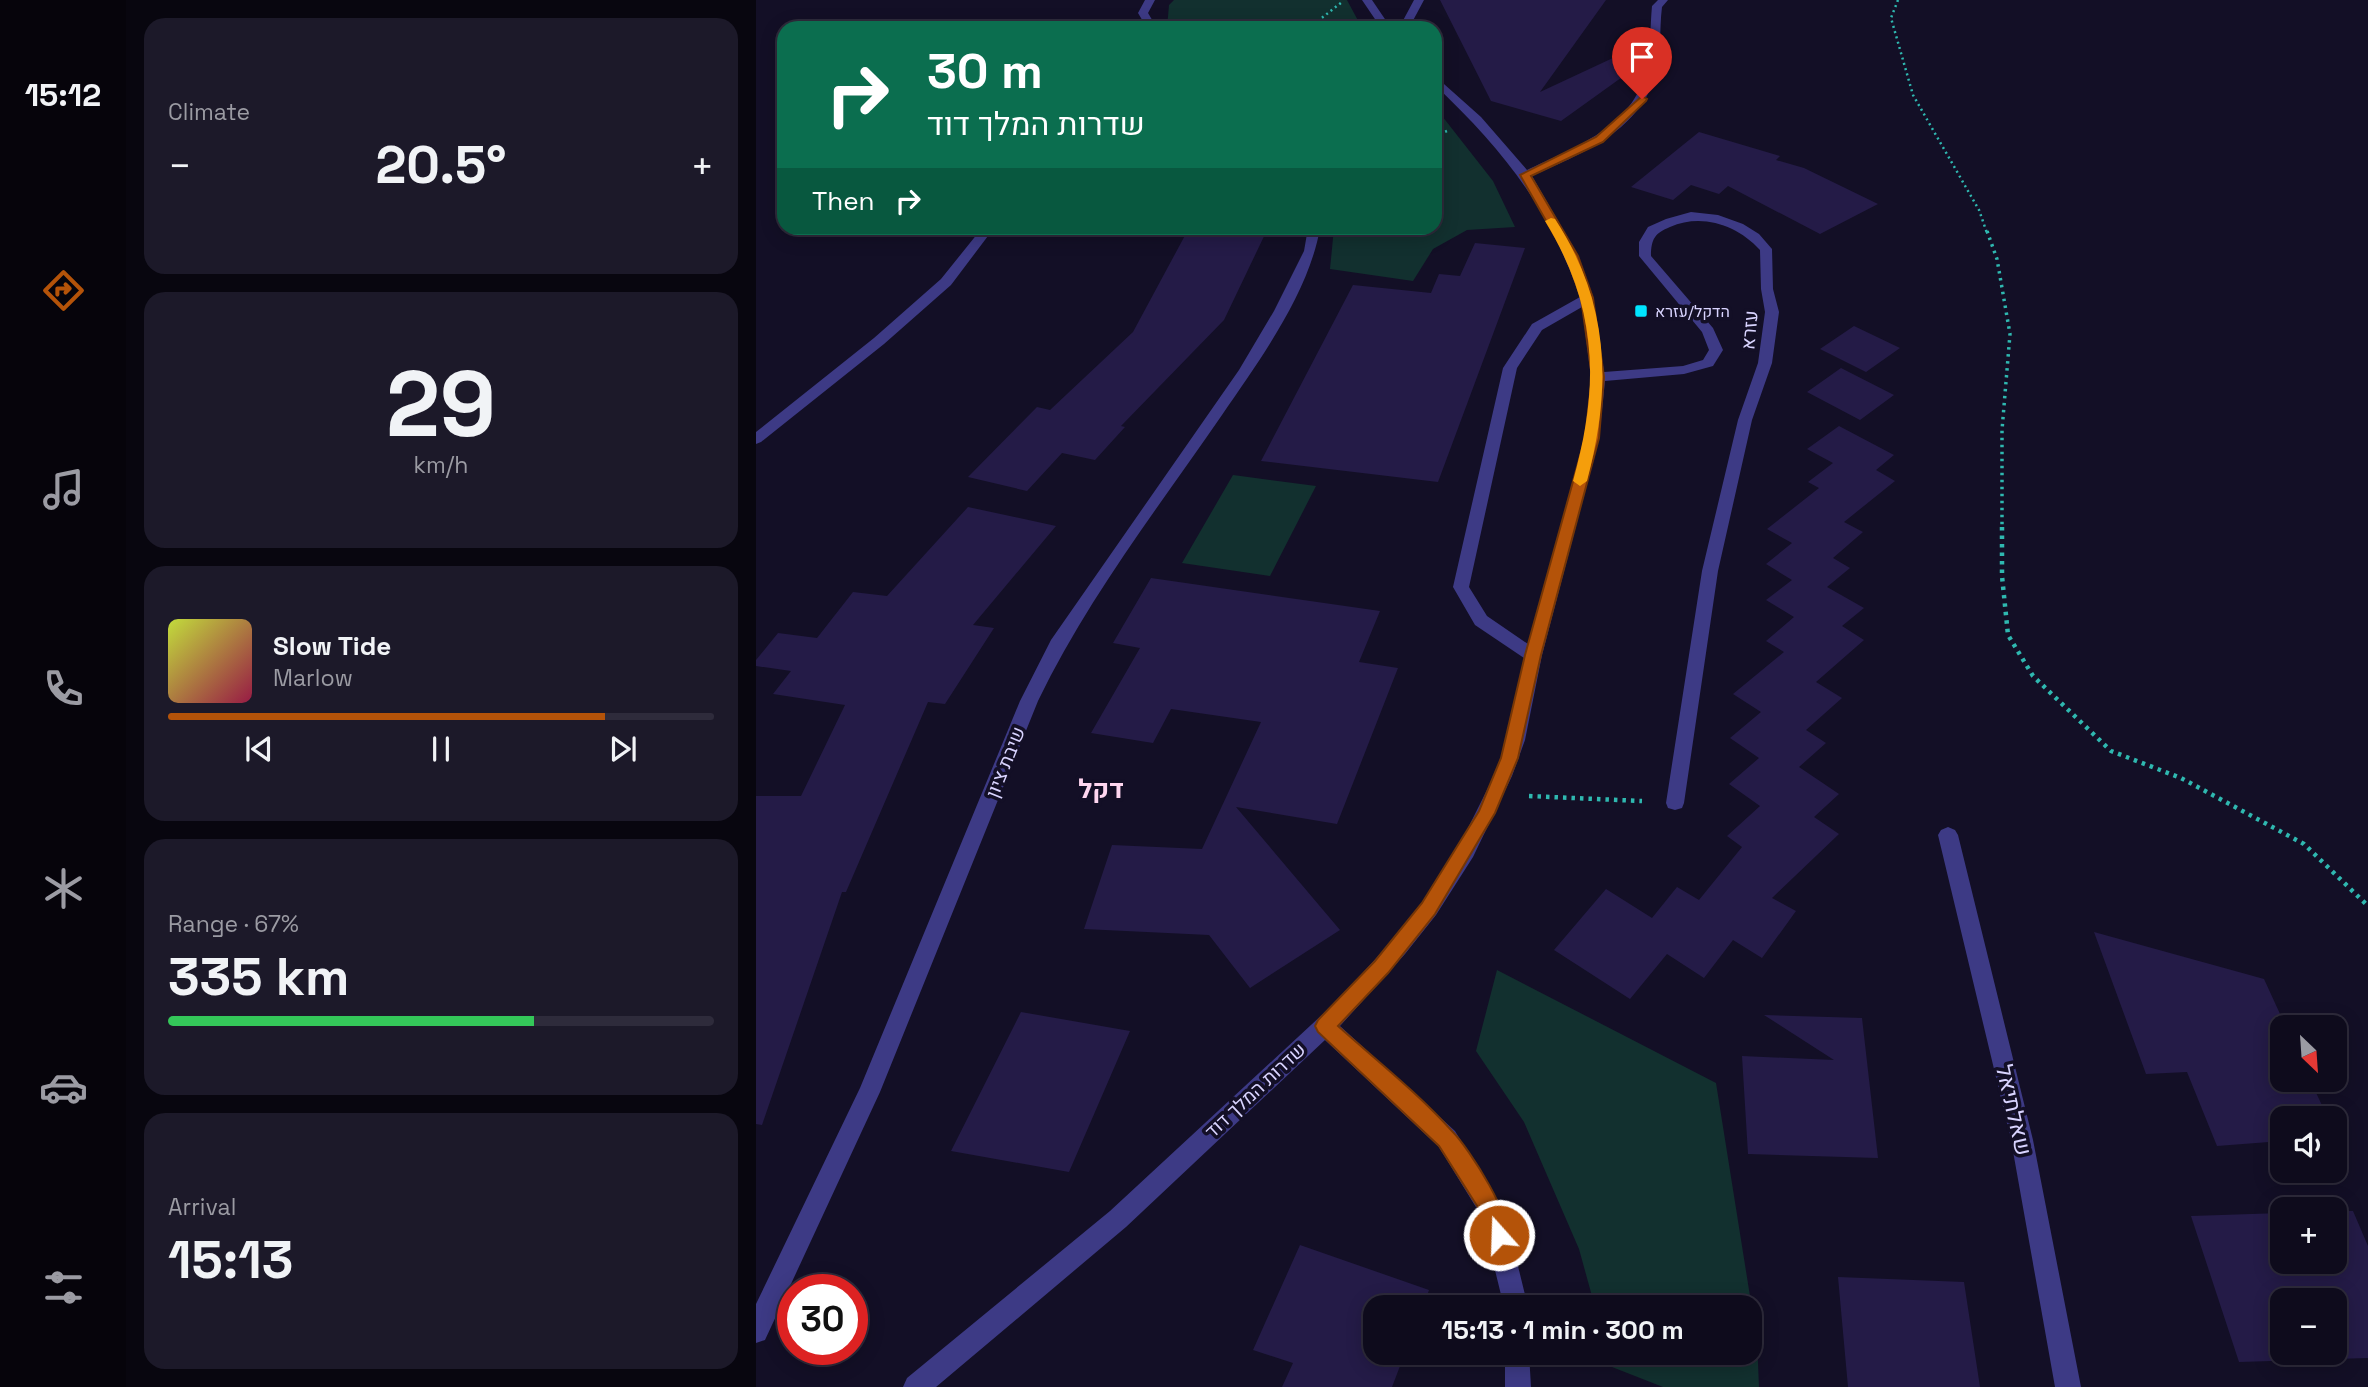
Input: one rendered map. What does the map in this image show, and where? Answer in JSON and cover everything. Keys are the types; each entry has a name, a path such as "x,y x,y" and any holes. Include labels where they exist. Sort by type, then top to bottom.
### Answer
{"street":[{"path":"1148,21 1143,13 1150,0"},
{"path":"1367,0 1381,21"},
{"path":"1408,21 1419,0"},
{"path":"1525,175 1600,139 1642,99 1651,74 1657,6 1663,0"},
{"name":"שדרות המלך דוד","path":"916,1387 1118,1219 1325,1026 1415,929 1455,870 1495,794 1516,740 1533,655 1592,438 1598,377 1587,298 1572,256 1525,175 1477,119 1442,86"},
{"name":"עזרא","path":"1598,377 1684,370 1708,363 1716,349 1708,331 1645,256 1645,242 1652,230 1691,216 1718,219 1739,227 1755,237 1766,249 1766,289 1772,312 1770,338 1745,420 1710,570 1675,803"},
{"path":"756,439 879,341 946,282 983,235"},
{"name":"שיבת ציון","path":"756,1331 869,1092 1029,701 1057,644 1246,370 1299,275 1310,251 1313,235"},
{"path":"1533,655 1483,625 1468,607 1461,587 1510,368 1537,327 1587,298"},
{"name":"שאלתיאל","path":"1948,835 2022,1140 2068,1387"},
{"path":"1325,1026 1447,1139 1493,1213 1513,1295"},
{"path":"1517,1365 1518,1387"}],"path":[{"path":"1318,21 1345,0"},
{"path":"1898,0 1891,18 1913,95 1979,211 1997,259 2010,334 2002,430 2002,576 2008,635 2034,676 2111,751 2181,778 2304,844 2368,906"},
{"path":"1495,794 1675,803"}],"green space":[{"path":"1174,0 1347,0 1358,21 1168,21 1169,5"},
{"path":"1442,116 1493,181 1515,227 1467,230 1433,249 1413,281 1330,269 1333,235 1442,235"},
{"path":"1233,475 1316,486 1270,576 1182,563"},
{"path":"1497,970 1716,1083 1750,1295 1592,1295 1579,1249 1524,1122 1476,1051"},
{"path":"1758,1365 1759,1387 1663,1387 1612,1367"}],"building":[{"path":"1440,0 1606,0 1540,92 1630,50 1639,65 1561,121 1491,101"},
{"path":"1699,132 1780,156 1776,160 1804,168 1878,204 1820,234 1728,186 1719,194 1691,185 1673,200 1631,187"},
{"path":"1185,235 1265,235 1224,320 1121,426 1125,427 1095,460 1062,453 1027,491 968,477 1037,407 1050,410 1133,332"},
{"path":"1475,243 1525,248 1438,482 1261,461 1353,285 1431,293 1439,274 1460,276"},
{"path":"1854,326 1900,348 1866,372 1820,349"},
{"path":"1841,368 1894,395 1860,420 1807,392"},
{"path":"1839,426 1894,455 1876,470 1895,481 1844,522 1863,532 1833,558 1850,568 1827,587 1864,608 1842,626 1864,640 1816,682 1842,698 1806,730 1826,743 1799,767 1839,794 1814,817 1839,834 1772,898 1796,911 1762,958 1733,940 1704,978 1667,954 1630,999 1554,950 1606,889 1652,918 1677,887 1699,900 1742,847 1727,836 1760,806 1729,784 1759,758 1730,738 1761,712 1733,694 1784,652 1766,641 1794,617 1766,600 1792,580 1766,564 1792,543 1767,529 1819,488 1808,482 1833,463 1807,449"},
{"path":"968,507 1056,526 973,625 994,628 945,704 928,702 846,892 842,892 762,1125 756,1124 756,796 801,796 845,705 773,694 791,671 756,666 756,660 778,633 817,638 853,592 887,596"},
{"path":"1151,578 1380,611 1359,662 1398,668 1337,824 1236,807 1340,930 1250,988 1209,935 1084,929 1112,845 1202,849 1261,722 1171,709 1153,743 1091,733 1140,648 1113,643"},
{"path":"2094,932 2264,979 2280,1015 2270,1015 2270,1092 2316,1092 2322,1106 2270,1106 2270,1142 2217,1146 2187,1072 2146,1074"},
{"path":"1021,1012 1130,1031 1069,1172 951,1151"},
{"path":"1764,1015 1862,1018 1878,1158 1748,1154 1742,1056 1834,1060"},
{"path":"2347,1211 2353,1211 2368,1246 2368,1358 2347,1359 2347,1288 2270,1288 2270,1361 2239,1362 2191,1216 2270,1213 2270,1274 2347,1274"},
{"path":"1300,1245 1429,1290 1427,1295 1363,1295 1363,1365 1400,1365 1392,1387 1282,1387 1293,1363 1253,1350"},
{"path":"1838,1277 1964,1282 1980,1387 1848,1387"}],"slow traffic":[{"path":"1551,221 1572,256 1587,298 1598,377 1592,438 1580,481"}],"place":[{"name":"הדקל/עזרא","path":"1641,311"}],"district":[{"name":"דקל","path":"1101,789"}],"route":[{"path":"1499,1235 1493,1213 1447,1139 1325,1026 1415,929 1429,909 1487,813 1510,758 1533,655 1592,438 1598,377 1587,298 1580,277 1572,256 1525,175 1600,139 1642,99"}]}
